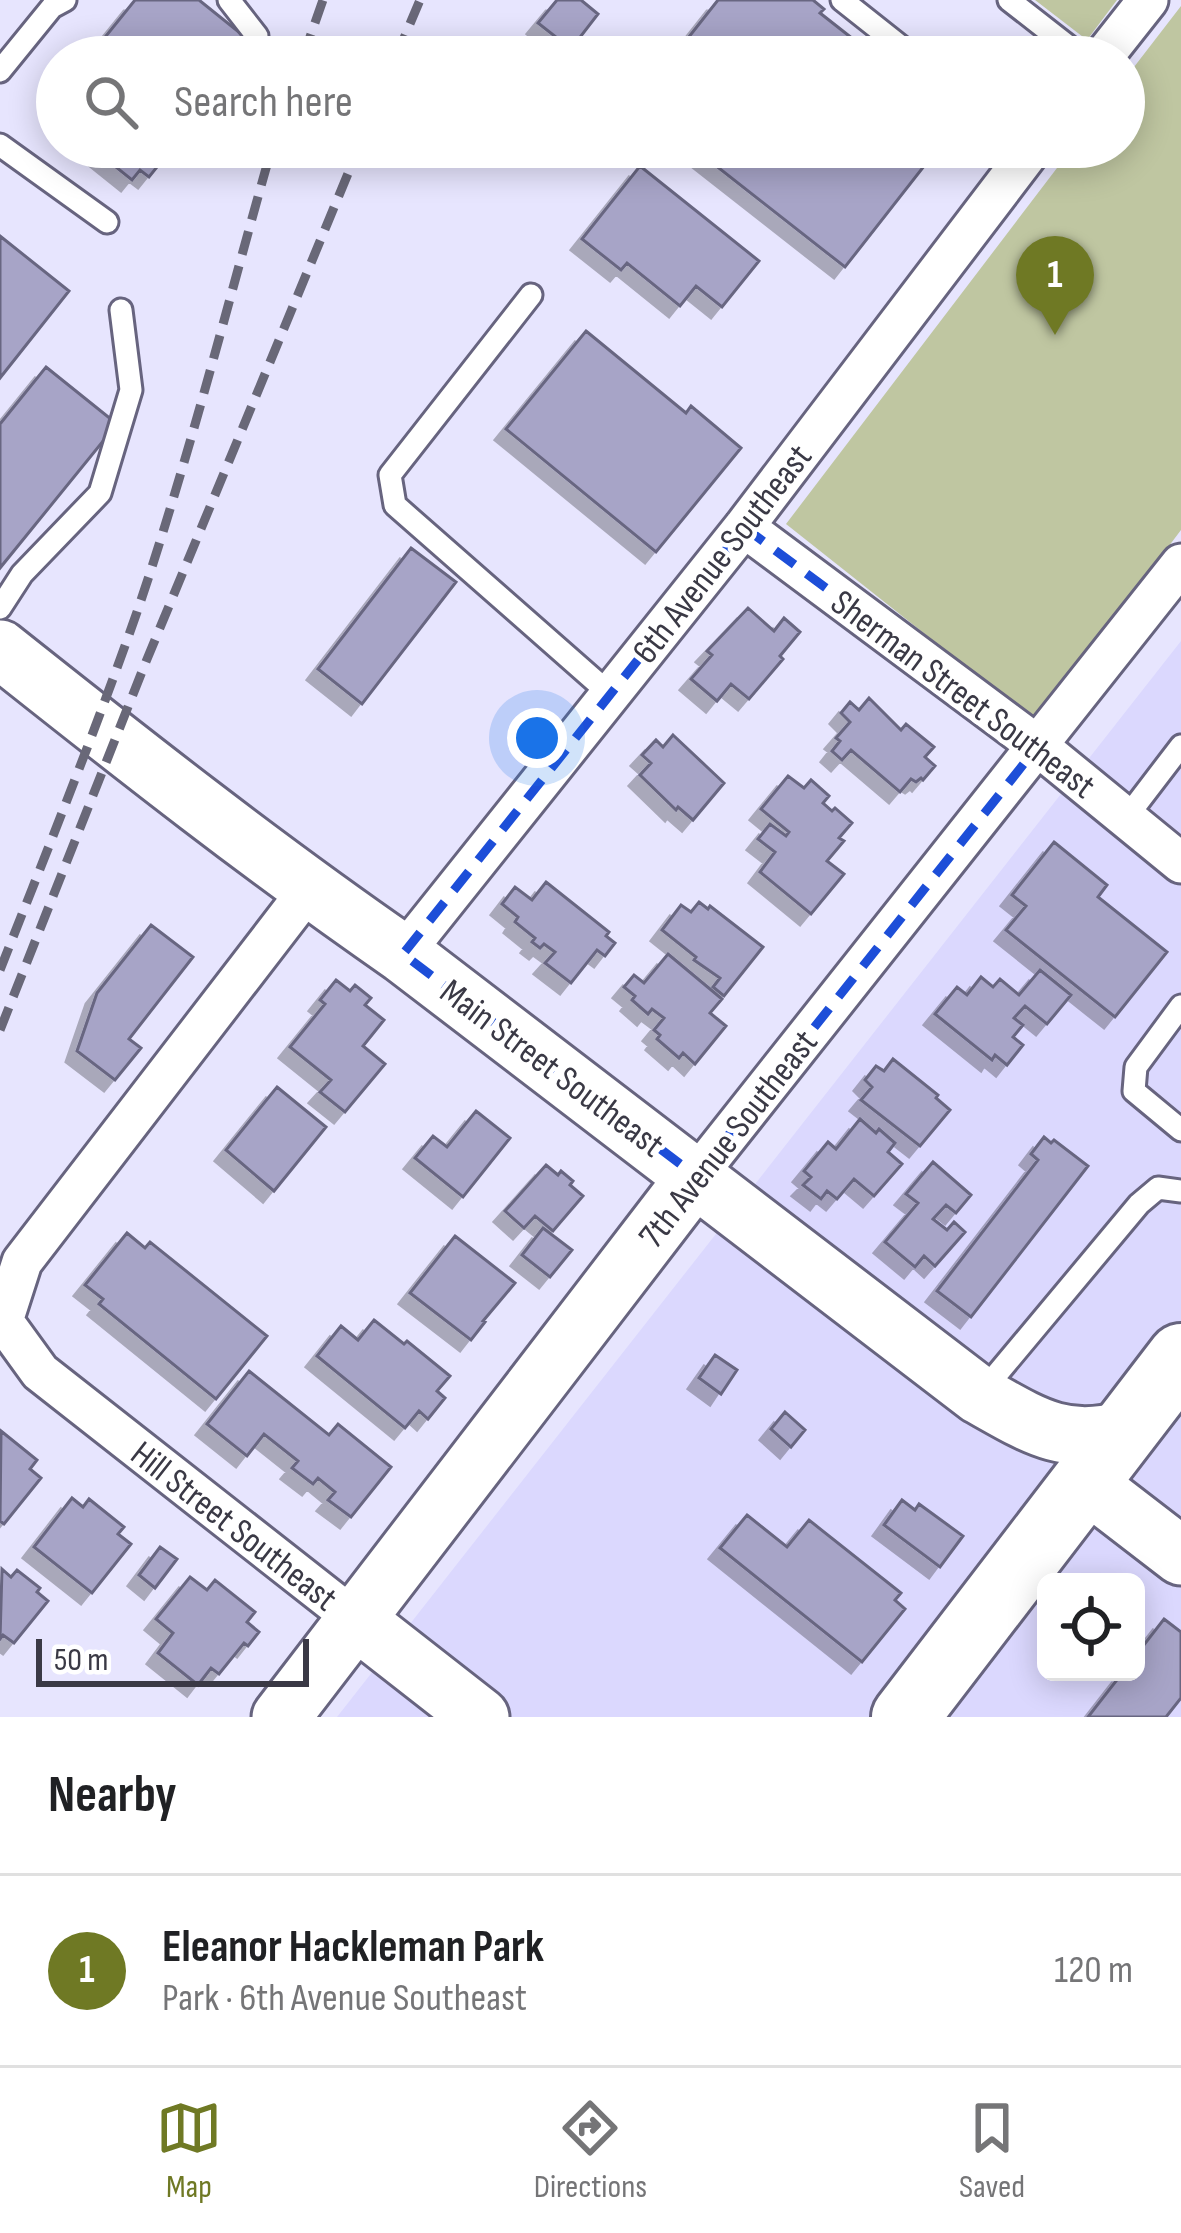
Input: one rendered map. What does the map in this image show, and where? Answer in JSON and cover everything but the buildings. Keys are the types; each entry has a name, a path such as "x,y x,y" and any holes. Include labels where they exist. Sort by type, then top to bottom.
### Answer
{"highway":[{"path":"904,1717 1181,1357"}],"street":[{"path":"1120,36 1148,0"},
{"name":"6th Avenue Southeast","path":"403,954 744,527 1015,168"},
{"name":"Sherman Street Southeast","path":"744,527 1038,746 1181,863"},
{"name":"7th Avenue Southeast","path":"281,1717 696,1176 1181,564"},
{"name":"Main Street Southeast","path":"0,649 130,753 403,954 979,1395 1016,1416 1077,1438 1124,1430"},
{"name":"Hill Street Southeast","path":"309,889 22,1262 3,1321 40,1372 480,1717"},
{"path":"1084,1482 1181,1556"}],"lane":[{"path":"0,71 52,7 64,0"},
{"path":"229,0 257,36"},
{"path":"842,0 887,36"},
{"path":"1009,0 1055,36"},
{"path":"0,145 107,222"},
{"path":"532,295 390,475 395,505 610,694"},
{"path":"0,608 22,574 100,493 131,390 121,310"},
{"path":"1126,818 1181,746"},
{"path":"1181,1006 1136,1067 1134,1090 1181,1130"},
{"path":"979,1395 1139,1204 1158,1188 1181,1191"}],"highlighted area":[{"path":"744,527 1038,746 696,1176 403,954"}],"shaded area":[{"path":"1181,641 1181,1717 337,1717"}],"green space":[{"path":"1035,0 1117,0 1090,36 1082,36"},
{"path":"1181,6 1181,530 1036,722 786,524 1057,168 1145,168 1145,53"}],"railway":[{"path":"310,36 323,0"},
{"path":"405,36 420,0"},
{"path":"0,970 137,612 266,168"},
{"path":"0,1030 350,168"}],"place":[{"name":"Eleanor Hackleman Park","path":"1055,335"}]}
